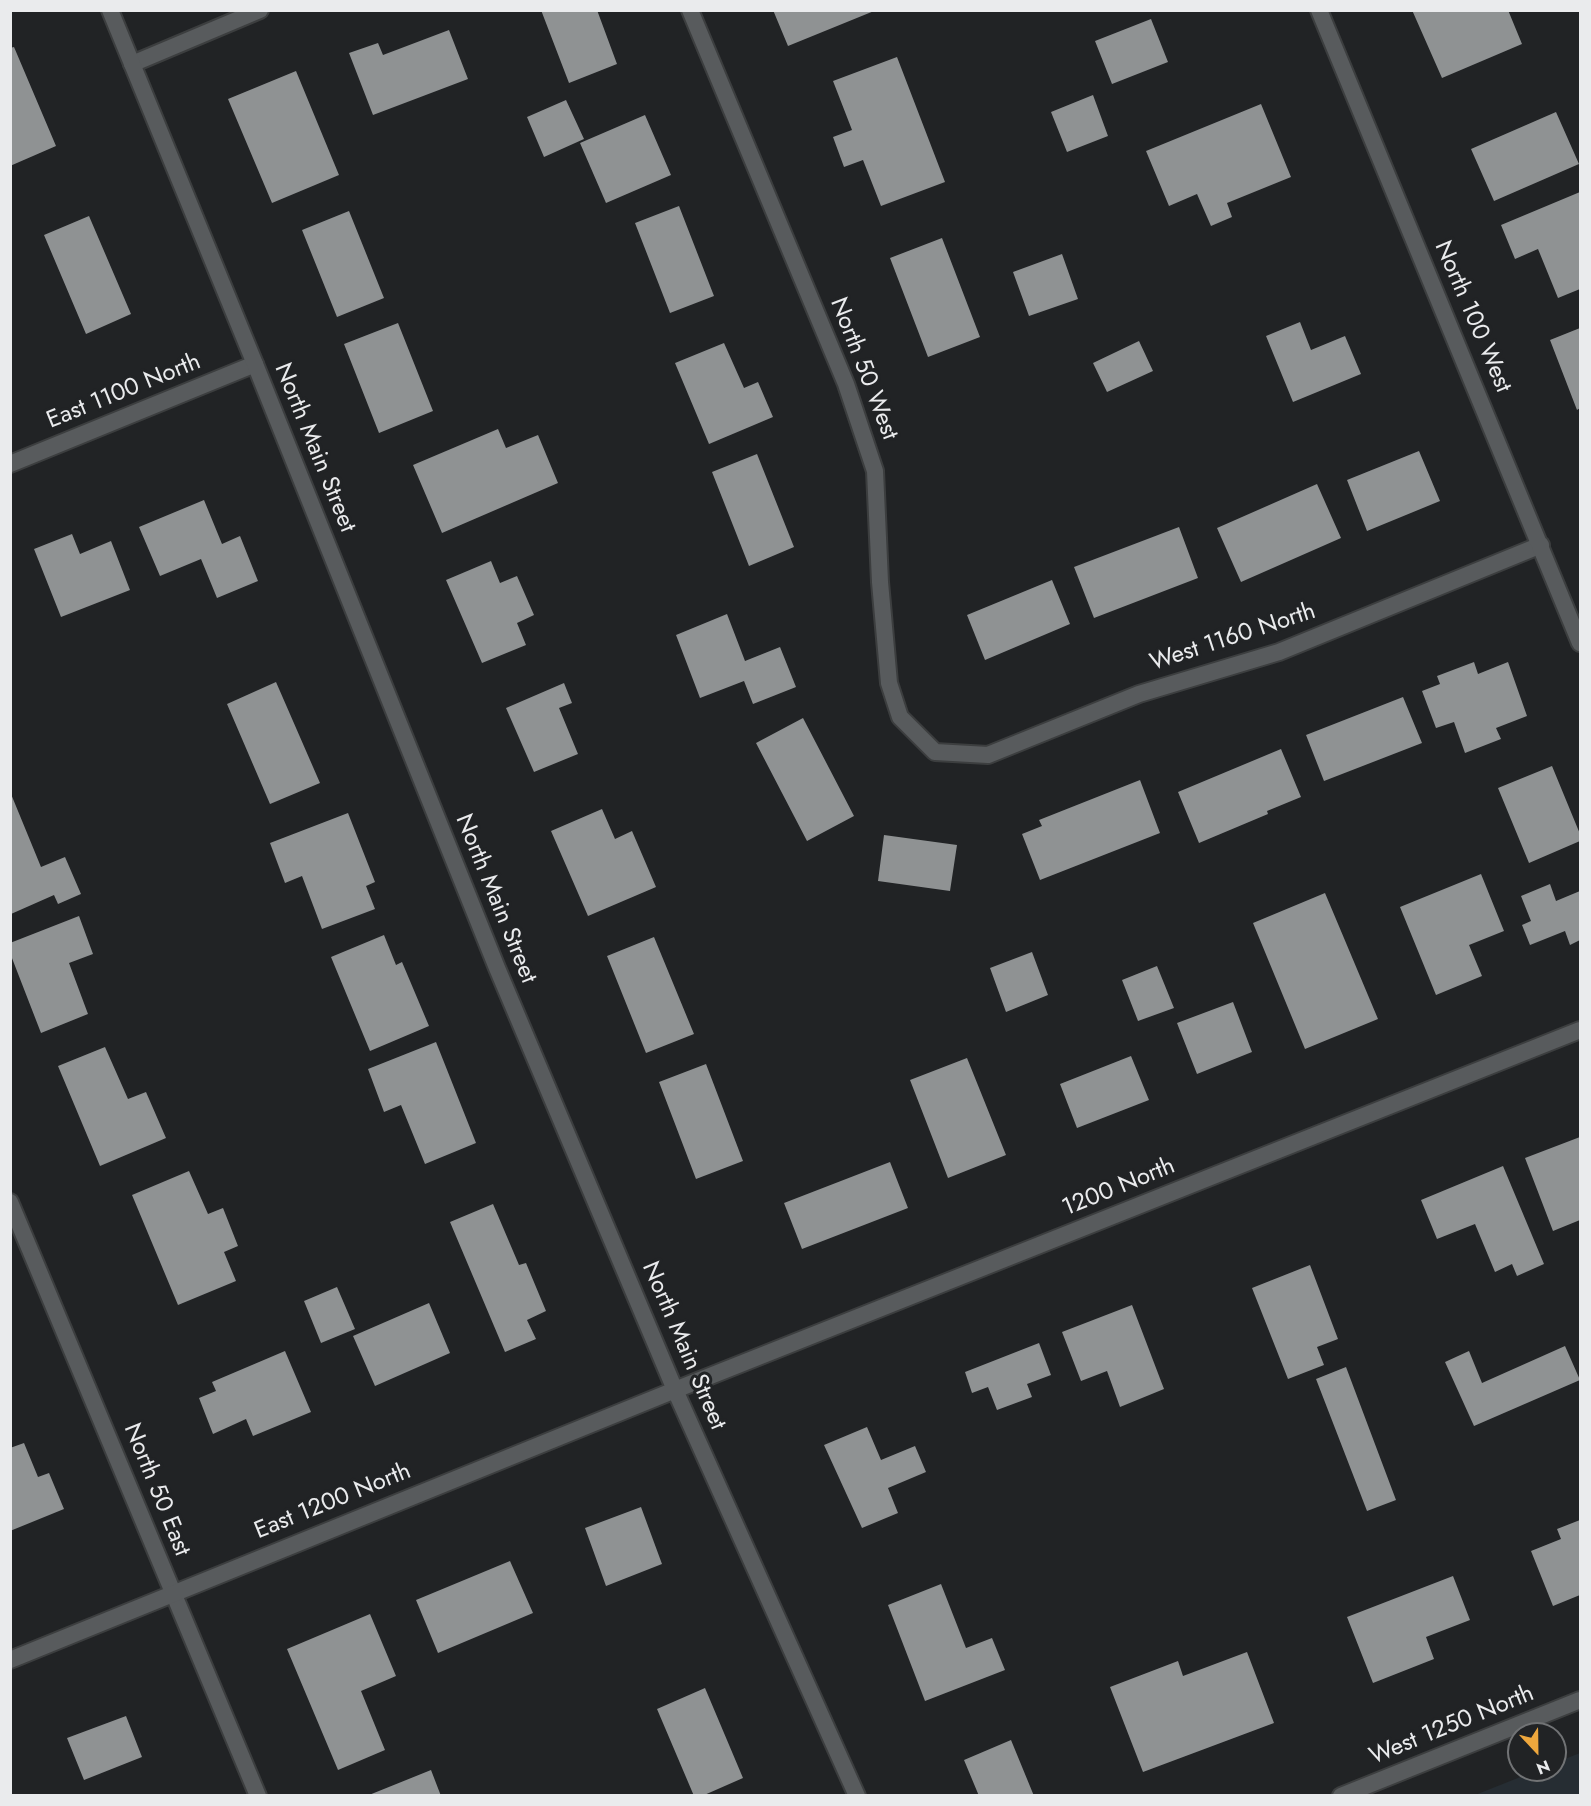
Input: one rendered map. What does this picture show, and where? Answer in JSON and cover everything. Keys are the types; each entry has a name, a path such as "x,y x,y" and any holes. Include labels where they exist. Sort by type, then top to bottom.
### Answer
{"street":[{"name":"North Main Street","path":"110,10 255,364 496,968 675,1390 857,1796"},
{"path":"132,64 260,10"},
{"name":"North 50 West","path":"690,10 842,373 857,416 875,471 880,582 890,683 900,717 935,752"},
{"name":"North 100 West","path":"1319,10 1581,643"},
{"name":"East 1100 North","path":"10,464 255,364"},
{"name":"West 1160 North","path":"935,752 988,755 1139,694 1279,652 1541,545"},
{"name":"1200 North","path":"675,1390 1581,1030"},
{"name":"North 50 East","path":"10,1202 258,1796"},
{"name":"East 1200 North","path":"10,1660 675,1390"},
{"name":"West 1250 North","path":"1341,1796 1581,1700"}],"shaded area":[{"path":"1580,1753 1580,1795 1475,1795 1508,1782 1567,1782 1567,1758"}],"building":[{"path":"541,10 597,10 617,64 569,83"},
{"path":"773,10 874,10 874,11 788,46"},
{"path":"1412,10 1508,10 1522,44 1442,78"},
{"path":"1151,19 1168,62 1112,84 1095,41"},
{"path":"449,30 468,79 373,115 349,53 378,43 383,55"},
{"path":"14,47 56,146 10,166 10,48"},
{"path":"897,57 945,182 881,206 863,160 844,167 833,137 852,130 833,81"},
{"path":"296,71 339,175 272,203 228,99"},
{"path":"1093,95 1108,136 1067,152 1051,112"},
{"path":"566,100 584,139 544,157 527,117"},
{"path":"1261,104 1291,177 1227,203 1232,217 1211,226 1197,194 1169,206 1146,151"},
{"path":"1556,112 1579,164 1494,201 1471,149"},
{"path":"645,115 671,175 606,203 580,143"},
{"path":"1580,192 1580,289 1558,298 1538,249 1515,259 1501,225"},
{"path":"679,206 714,296 670,313 635,223"},
{"path":"349,211 384,298 337,317 302,230"},
{"path":"89,216 131,314 86,334 44,235"},
{"path":"942,238 980,337 928,357 890,258"},
{"path":"1062,254 1078,299 1029,316 1013,272"},
{"path":"1300,322 1311,350 1345,336 1361,374 1293,402 1266,336"},
{"path":"398,323 433,411 379,433 344,344"},
{"path":"1580,328 1580,408 1577,410 1550,340"},
{"path":"1139,341 1153,371 1107,392 1093,363"},
{"path":"724,343 744,388 758,382 773,417 709,444 675,363"},
{"path":"498,429 506,448 538,435 558,483 442,533 413,465"},
{"path":"1419,451 1440,501 1367,531 1347,480"},
{"path":"757,454 794,547 749,566 712,472"},
{"path":"1317,484 1341,538 1241,582 1217,528"},
{"path":"204,500 222,544 240,536 258,581 217,598 201,559 160,576 139,527"},
{"path":"1179,527 1198,578 1094,618 1074,567"},
{"path":"72,534 80,554 111,541 130,590 61,617 34,549"},
{"path":"491,561 500,583 517,576 534,615 517,623 526,645 482,663 446,580"},
{"path":"1052,580 1070,624 985,660 967,615"},
{"path":"727,614 745,661 780,647 796,687 753,704 744,681 700,698 676,635"},
{"path":"1474,662 1478,674 1508,662 1527,716 1496,728 1501,739 1465,753 1454,722 1436,728 1422,691 1440,684 1437,676"},
{"path":"276,682 320,783 270,804 227,704"},
{"path":"564,683 572,703 559,708 578,754 534,772 506,708"},
{"path":"1403,697 1422,743 1324,781 1306,735"},
{"path":"803,718 854,816 807,841 756,743"},
{"path":"1281,749 1301,797 1267,811 1268,814 1199,843 1178,792"},
{"path":"1552,766 1580,834 1580,841 1529,863 1498,788"},
{"path":"1140,780 1160,833 1040,880 1022,834 1042,826 1039,820"},
{"path":"11,794 41,867 65,857 81,894 58,904 54,895 11,914"},
{"path":"602,809 615,839 632,831 656,887 588,916 551,831"},
{"path":"348,813 375,882 366,886 375,909 322,929 302,876 285,883 270,843"},
{"path":"884,835 957,845 950,891 878,881"},
{"path":"1481,874 1504,931 1469,945 1482,976 1436,995 1400,907"},
{"path":"1550,884 1556,901 1580,891 1580,940 1570,945 1565,931 1530,945 1522,925 1531,921 1521,896"},
{"path":"1325,893 1378,1019 1305,1049 1253,923"},
{"path":"79,916 93,954 69,963 88,1014 41,1033 10,953 10,943"},
{"path":"384,935 396,965 402,962 429,1026 370,1051 331,957"},
{"path":"654,937 694,1034 646,1053 607,956"},
{"path":"1032,952 1048,995 1006,1012 990,968"},
{"path":"1157,966 1174,1008 1138,1021 1122,980"},
{"path":"1233,1002 1252,1052 1197,1074 1177,1023"},
{"path":"436,1042 476,1143 425,1164 401,1105 384,1112 368,1069"},
{"path":"105,1047 128,1099 146,1092 166,1138 100,1166 58,1066"},
{"path":"1131,1056 1149,1100 1077,1128 1060,1084"},
{"path":"967,1058 1006,1155 948,1178 910,1080"},
{"path":"706,1064 743,1161 696,1179 659,1082"},
{"path":"1580,1137 1580,1220 1553,1231 1525,1158"},
{"path":"890,1162 908,1208 802,1249 784,1203"},
{"path":"1503,1166 1544,1264 1517,1276 1512,1264 1495,1272 1475,1224 1437,1239 1421,1200"},
{"path":"189,1171 208,1214 223,1208 238,1246 224,1252 236,1281 178,1305 132,1195"},
{"path":"493,1204 519,1265 526,1263 546,1311 527,1320 536,1339 505,1352 450,1222"},
{"path":"1310,1265 1338,1339 1317,1347 1324,1365 1288,1379 1252,1288"},
{"path":"337,1287 355,1329 321,1343 304,1301"},
{"path":"429,1303 450,1353 375,1386 353,1336"},
{"path":"1132,1305 1164,1389 1120,1407 1107,1371 1081,1381 1062,1332"},
{"path":"1039,1343 1051,1375 1027,1384 1032,1397 997,1410 988,1387 972,1393 965,1372"},
{"path":"1565,1346 1580,1380 1474,1426 1445,1362 1469,1351 1482,1383"},
{"path":"285,1351 311,1412 253,1436 246,1419 213,1434 199,1398 216,1391 212,1382"},
{"path":"1346,1367 1396,1500 1367,1511 1316,1379"},
{"path":"867,1427 881,1460 915,1446 926,1472 888,1488 898,1513 862,1528 824,1445"},
{"path":"24,1443 38,1477 49,1473 64,1509 10,1531 10,1448"},
{"path":"641,1507 662,1564 606,1586 585,1528"},
{"path":"1580,1520 1580,1595 1553,1606 1531,1551 1561,1539 1557,1529"},
{"path":"510,1561 533,1613 438,1653 416,1600"},
{"path":"1453,1576 1470,1620 1426,1637 1434,1659 1373,1683 1347,1617"},
{"path":"941,1584 966,1648 992,1638 1005,1670 925,1701 888,1605"},
{"path":"370,1614 396,1676 361,1691 385,1750 338,1770 287,1649"},
{"path":"1247,1652 1274,1723 1143,1772 1110,1687 1178,1661 1183,1676"},
{"path":"705,1688 743,1778 702,1796 694,1796 657,1709"},
{"path":"126,1716 142,1757 84,1780 67,1738"},
{"path":"1011,1740 1034,1796 979,1796 964,1760"},
{"path":"431,1770 441,1796 369,1796 369,1795"}]}
